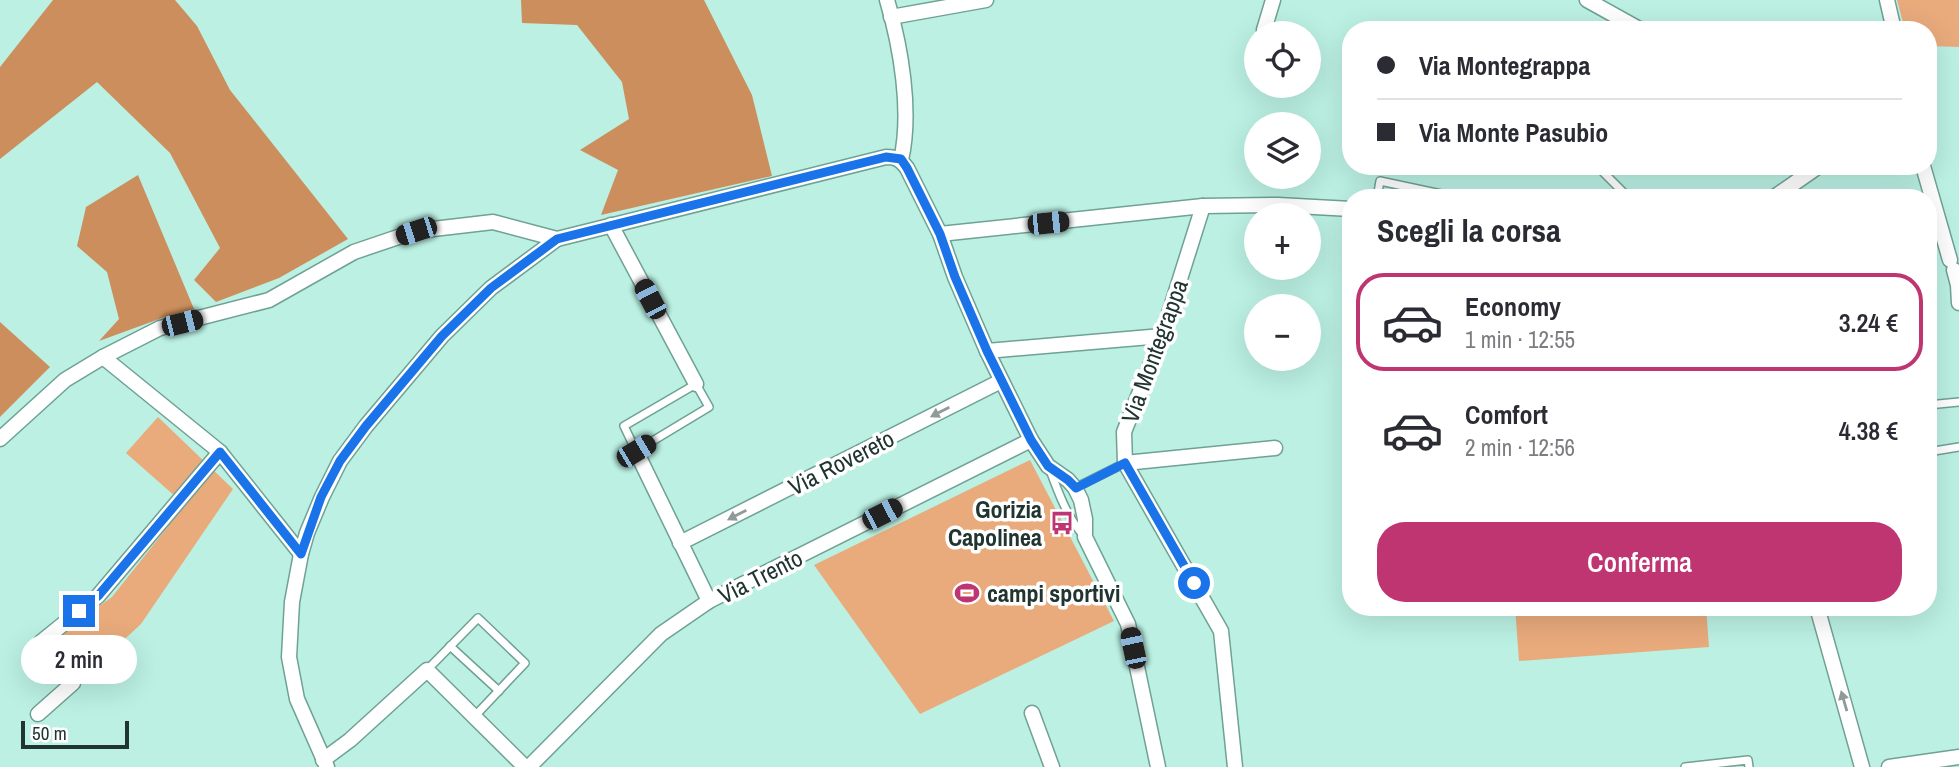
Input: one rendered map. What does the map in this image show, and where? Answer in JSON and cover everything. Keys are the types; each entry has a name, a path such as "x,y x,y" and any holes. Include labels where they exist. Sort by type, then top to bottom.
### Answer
{"street":[{"path":"887,0 901,64 905,112 901,159 940,234 955,277 987,351 1031,440 1048,466 1076,488 1083,510 1085,537 1128,624 1158,767"},
{"path":"891,17 986,0"},
{"path":"1267,21 1273,0"},
{"path":"1587,0 1626,21"},
{"path":"1887,0 1892,21"},
{"path":"527,767 426,670 325,763 297,699 289,657 292,602 301,554 321,497 340,461 442,336 491,288 557,239 886,157 901,159"},
{"path":"1786,189 1806,175"},
{"path":"940,234 1202,206 1278,205 1342,209"},
{"name":"Via Montegrappa","path":"1125,463 1124,432 1163,336 1202,206"},
{"path":"1937,218 1957,267 1959,303"},
{"path":"0,439 65,380 103,357 160,328 269,300 354,252 416,231 493,222 557,239"},
{"path":"611,225 696,384"},
{"path":"987,351 1163,336"},
{"path":"103,357 220,452 301,554"},
{"name":"Via Rovereto","path":"680,544 1001,381"},
{"name":"Via Trento","path":"527,767 661,634 709,601 1031,440"},
{"path":"1235,767 1221,631 1125,463 1275,448"},
{"path":"636,451 709,601"},
{"path":"38,714 73,683 41,642 98,596 220,452"},
{"path":"1820,616 1862,767"},
{"path":"1032,713 1052,767"},
{"path":"1889,767 1959,757"}],"lane":[{"path":"1606,175 1620,189"},
{"path":"1379,189 1380,181 1418,189"},
{"path":"696,384 709,407 636,451 624,426 696,384"},
{"path":"1937,404 1959,401"},
{"path":"1937,451 1959,447"},
{"path":"1076,488 1125,463"},
{"path":"1048,466 1076,528 1085,537"},
{"path":"426,670 478,618 525,663 474,717"},
{"path":"450,646 499,691"},
{"path":"1685,767 1748,760 1749,767"}],"shaded area":[{"path":"53,0 175,0 197,26 230,90 348,239 279,278 216,302 194,280 220,248 170,153 97,82 0,159 0,67"},
{"path":"521,0 704,0 752,95 772,176 601,215 618,170 580,150 629,119 622,82 577,25 522,23"},
{"path":"1897,0 1959,0 1959,47 1937,46 1937,21 1903,21"},
{"path":"138,175 194,309 99,341 119,319 107,272 77,246 86,207"},
{"path":"0,322 50,367 0,417"},
{"path":"158,417 233,489 141,624 115,648 83,667 58,635 112,597 185,505 126,453"},
{"name":"campi sportivi","path":"1030,460 1114,621 920,714 814,565"},
{"path":"1516,616 1707,616 1709,647 1519,661"}],"place":[{"name":"Gorizia Capolinea","path":"1062,523"},
{"name":"campi sportivi","path":"967,593"}],"route":[{"path":"79,611 98,596 220,452 301,554 321,497 340,461 366,426 442,336 491,288 557,239 886,157 901,159 907,168 940,234 955,277 987,351 1031,440 1048,466 1076,488 1125,463 1194,583"}]}
